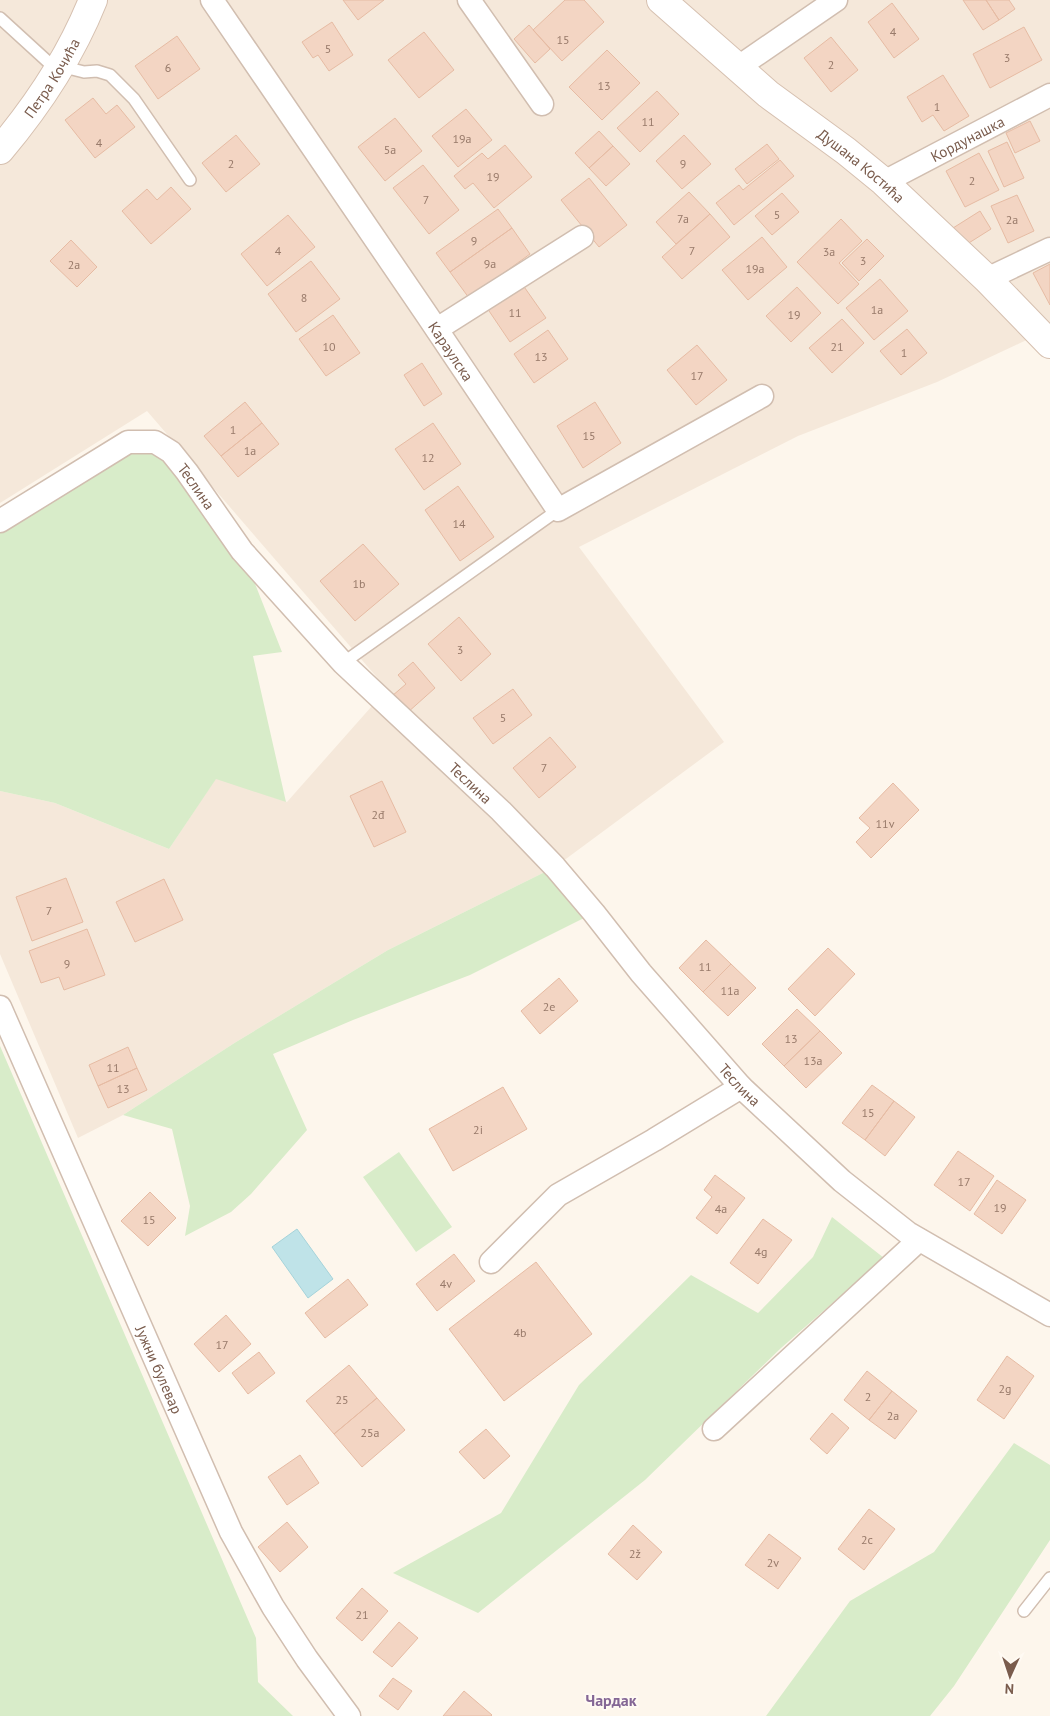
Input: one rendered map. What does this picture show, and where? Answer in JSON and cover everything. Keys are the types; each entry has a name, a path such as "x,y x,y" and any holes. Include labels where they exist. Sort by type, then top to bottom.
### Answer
{"street":[{"name":"Петра Кочића","path":"0,150 25,120 60,67 80,31 93,0"},
{"name":"Караулска","path":"212,0 558,510"},
{"path":"469,0 542,104"},
{"name":"Душана Костића","path":"661,0 768,94 846,151 884,182 987,279 1050,344"},
{"path":"737,68 836,0"},
{"name":"Кордунашка","path":"884,182 1050,95"},
{"path":"437,330 582,237"},
{"path":"987,279 1050,249"},
{"path":"558,510 762,396"},
{"name":"Теслина","path":"0,521 128,442 155,442 171,452 242,551 343,663 501,811 555,867 641,973 741,1087 842,1181 908,1234 1050,1315"},
{"name":"Јужни булевар","path":"0,1007 232,1532 282,1622 349,1716"},
{"path":"491,1262 558,1195 741,1087"},
{"path":"714,1430 919,1240"}],"lane":[{"path":"0,18 60,67 84,72 97,70 110,75 134,99 190,180"},
{"path":"343,663 558,510"},
{"path":"1024,1612 1050,1578"}],"shaded area":[{"path":"0,0 1050,0 1050,329 937,382 798,436 579,547 724,742 555,867 388,950 236,1042 123,1115 78,1138 0,954 0,791 55,803 169,849 216,778 287,802 387,689 147,411 0,503"}],"green space":[{"path":"128,442 155,442 242,551 282,652 253,656 286,802 216,779 169,849 55,803 0,791 0,529"},
{"path":"555,867 594,913 470,975 353,1020 273,1054 307,1130 251,1194 231,1212 185,1236 190,1206 172,1129 123,1115 236,1042 388,950"},
{"path":"0,1046 256,1638 258,1682 293,1716 0,1716"},
{"path":"399,1152 452,1227 416,1252 363,1177"},
{"path":"832,1217 884,1258 781,1348 645,1480 478,1613 393,1573 501,1513 579,1385 691,1275 758,1313 813,1257"},
{"path":"1014,1443 1050,1465 1050,1540 954,1686 930,1716 766,1716 850,1601 934,1552"}],"water":[{"path":"297,1229 333,1279 308,1298 272,1247"}],"building":[{"path":"343,0 384,0 358,20"},
{"path":"565,0 584,0 604,22 562,61 533,30"},
{"path":"963,0 986,0 999,20 983,30"},
{"path":"986,0 1009,0 1015,9 999,20"},
{"path":"892,3 919,39 894,58 868,22"},
{"path":"332,22 353,55 329,71 318,55 313,58 302,42"},
{"path":"529,25 550,49 535,63 514,39"},
{"path":"1024,27 1042,60 990,88 973,54"},
{"path":"424,32 454,70 419,98 388,60"},
{"path":"177,36 200,69 158,99 135,66"},
{"path":"831,37 858,70 831,92 804,58"},
{"path":"607,50 640,83 602,120 569,87"},
{"path":"943,75 969,116 944,131 933,115 922,122 907,97"},
{"path":"657,91 679,114 640,152 617,128"},
{"path":"93,98 106,114 117,105 135,127 95,158 65,120"},
{"path":"466,109 492,140 458,167 432,136"},
{"path":"395,118 422,151 385,181 358,147"},
{"path":"1030,121 1040,141 1015,153 1006,133"},
{"path":"599,131 613,146 589,168 575,153"},
{"path":"236,135 260,164 226,192 202,163"},
{"path":"684,135 711,164 682,189 656,161"},
{"path":"1007,142 1024,178 1004,187 988,151"},
{"path":"767,144 779,159 747,184 735,169"},
{"path":"505,145 532,177 494,208 473,183 465,189 454,176 482,153 488,159"},
{"path":"613,146 630,164 606,186 589,168"},
{"path":"979,153 999,190 965,207 946,171"},
{"path":"780,160 794,176 734,225 716,203 739,185 743,190"},
{"path":"423,165 459,210 429,234 393,188"},
{"path":"589,178 627,225 599,247 561,200"},
{"path":"171,187 191,209 151,244 122,211 147,189 157,200"},
{"path":"689,192 710,214 676,244 656,222"},
{"path":"782,193 799,212 772,235 755,216"},
{"path":"1017,195 1034,231 1008,243 991,206"},
{"path":"498,209 512,228 450,272 436,253"},
{"path":"980,211 991,229 964,246 953,228"},
{"path":"710,214 730,237 682,279 662,257"},
{"path":"288,215 315,247 267,286 241,254"},
{"path":"841,219 862,241 839,263 859,284 838,304 797,262"},
{"path":"512,228 530,254 469,298 450,272"},
{"path":"762,237 787,267 748,300 722,270"},
{"path":"867,239 884,256 859,281 842,263"},
{"path":"71,240 97,267 77,287 50,261"},
{"path":"311,261 340,299 296,332 268,294"},
{"path":"1050,264 1050,305 1033,273"},
{"path":"880,279 908,311 874,340 846,308"},
{"path":"520,281 546,318 510,342 485,305"},
{"path":"797,287 821,313 791,342 766,316"},
{"path":"333,315 360,353 326,376 299,339"},
{"path":"842,319 864,343 832,373 809,348"},
{"path":"907,329 927,353 901,375 880,351"},
{"path":"548,330 568,359 534,383 514,354"},
{"path":"697,345 727,380 696,405 667,370"},
{"path":"422,363 442,394 424,406 404,375"},
{"path":"245,402 262,423 221,456 204,436"},
{"path":"595,402 621,443 583,468 557,426"},
{"path":"262,423 279,444 238,477 221,456"},
{"path":"433,423 461,464 424,490 395,449"},
{"path":"458,486 494,537 460,561 425,510"},
{"path":"363,544 399,584 355,621 320,581"},
{"path":"459,617 491,654 461,681 428,644"},
{"path":"413,662 435,688 407,713 392,696 406,684 398,675"},
{"path":"513,689 532,715 493,744 473,718"},
{"path":"550,737 576,767 539,798 513,768"},
{"path":"382,781 406,832 374,847 350,796"},
{"path":"893,783 919,810 871,858 856,842 870,828 859,818"},
{"path":"66,878 83,922 32,941 16,897"},
{"path":"164,879 183,920 135,942 116,902"},
{"path":"87,929 105,975 64,990 59,977 41,983 29,951"},
{"path":"706,940 731,964 703,992 679,968"},
{"path":"828,948 855,974 815,1016 788,989"},
{"path":"731,964 756,988 728,1016 703,992"},
{"path":"559,978 578,1001 540,1034 521,1011"},
{"path":"797,1009 820,1031 784,1066 762,1044"},
{"path":"820,1031 842,1053 806,1088 784,1066"},
{"path":"128,1047 137,1068 98,1086 89,1065"},
{"path":"137,1068 147,1090 108,1108 98,1086"},
{"path":"872,1085 894,1101 865,1140 842,1123"},
{"path":"503,1087 527,1129 453,1171 429,1129"},
{"path":"894,1101 915,1117 885,1156 865,1140"},
{"path":"958,1151 994,1176 970,1211 934,1185"},
{"path":"715,1175 745,1198 717,1234 696,1218 712,1197 704,1190"},
{"path":"997,1180 1026,1200 1002,1234 974,1214"},
{"path":"150,1192 176,1218 148,1246 121,1221"},
{"path":"763,1219 792,1240 758,1284 730,1263"},
{"path":"454,1254 475,1281 437,1311 416,1284"},
{"path":"536,1262 592,1334 504,1401 449,1329"},
{"path":"348,1279 368,1305 325,1338 305,1313"},
{"path":"226,1315 251,1344 219,1372 194,1344"},
{"path":"259,1352 275,1373 248,1394 232,1373"},
{"path":"1007,1356 1034,1376 1004,1419 977,1400"},
{"path":"349,1365 377,1398 334,1434 306,1401"},
{"path":"867,1371 892,1391 869,1420 844,1400"},
{"path":"892,1391 917,1411 895,1439 869,1420"},
{"path":"377,1398 405,1430 362,1467 334,1434"},
{"path":"832,1413 849,1428 827,1454 810,1439"},
{"path":"486,1429 510,1456 484,1479 459,1452"},
{"path":"300,1455 319,1483 287,1505 268,1477"},
{"path":"869,1509 895,1529 864,1570 838,1549"},
{"path":"287,1522 308,1547 280,1572 258,1547"},
{"path":"633,1525 662,1552 637,1580 608,1554"},
{"path":"769,1534 801,1558 778,1589 745,1565"},
{"path":"362,1588 388,1611 362,1641 336,1618"},
{"path":"399,1622 418,1638 392,1667 373,1652"},
{"path":"393,1678 412,1691 398,1710 379,1696"},
{"path":"464,1691 492,1715 443,1716"}],"district":[{"name":"Чардак","path":"611,1700"}]}
